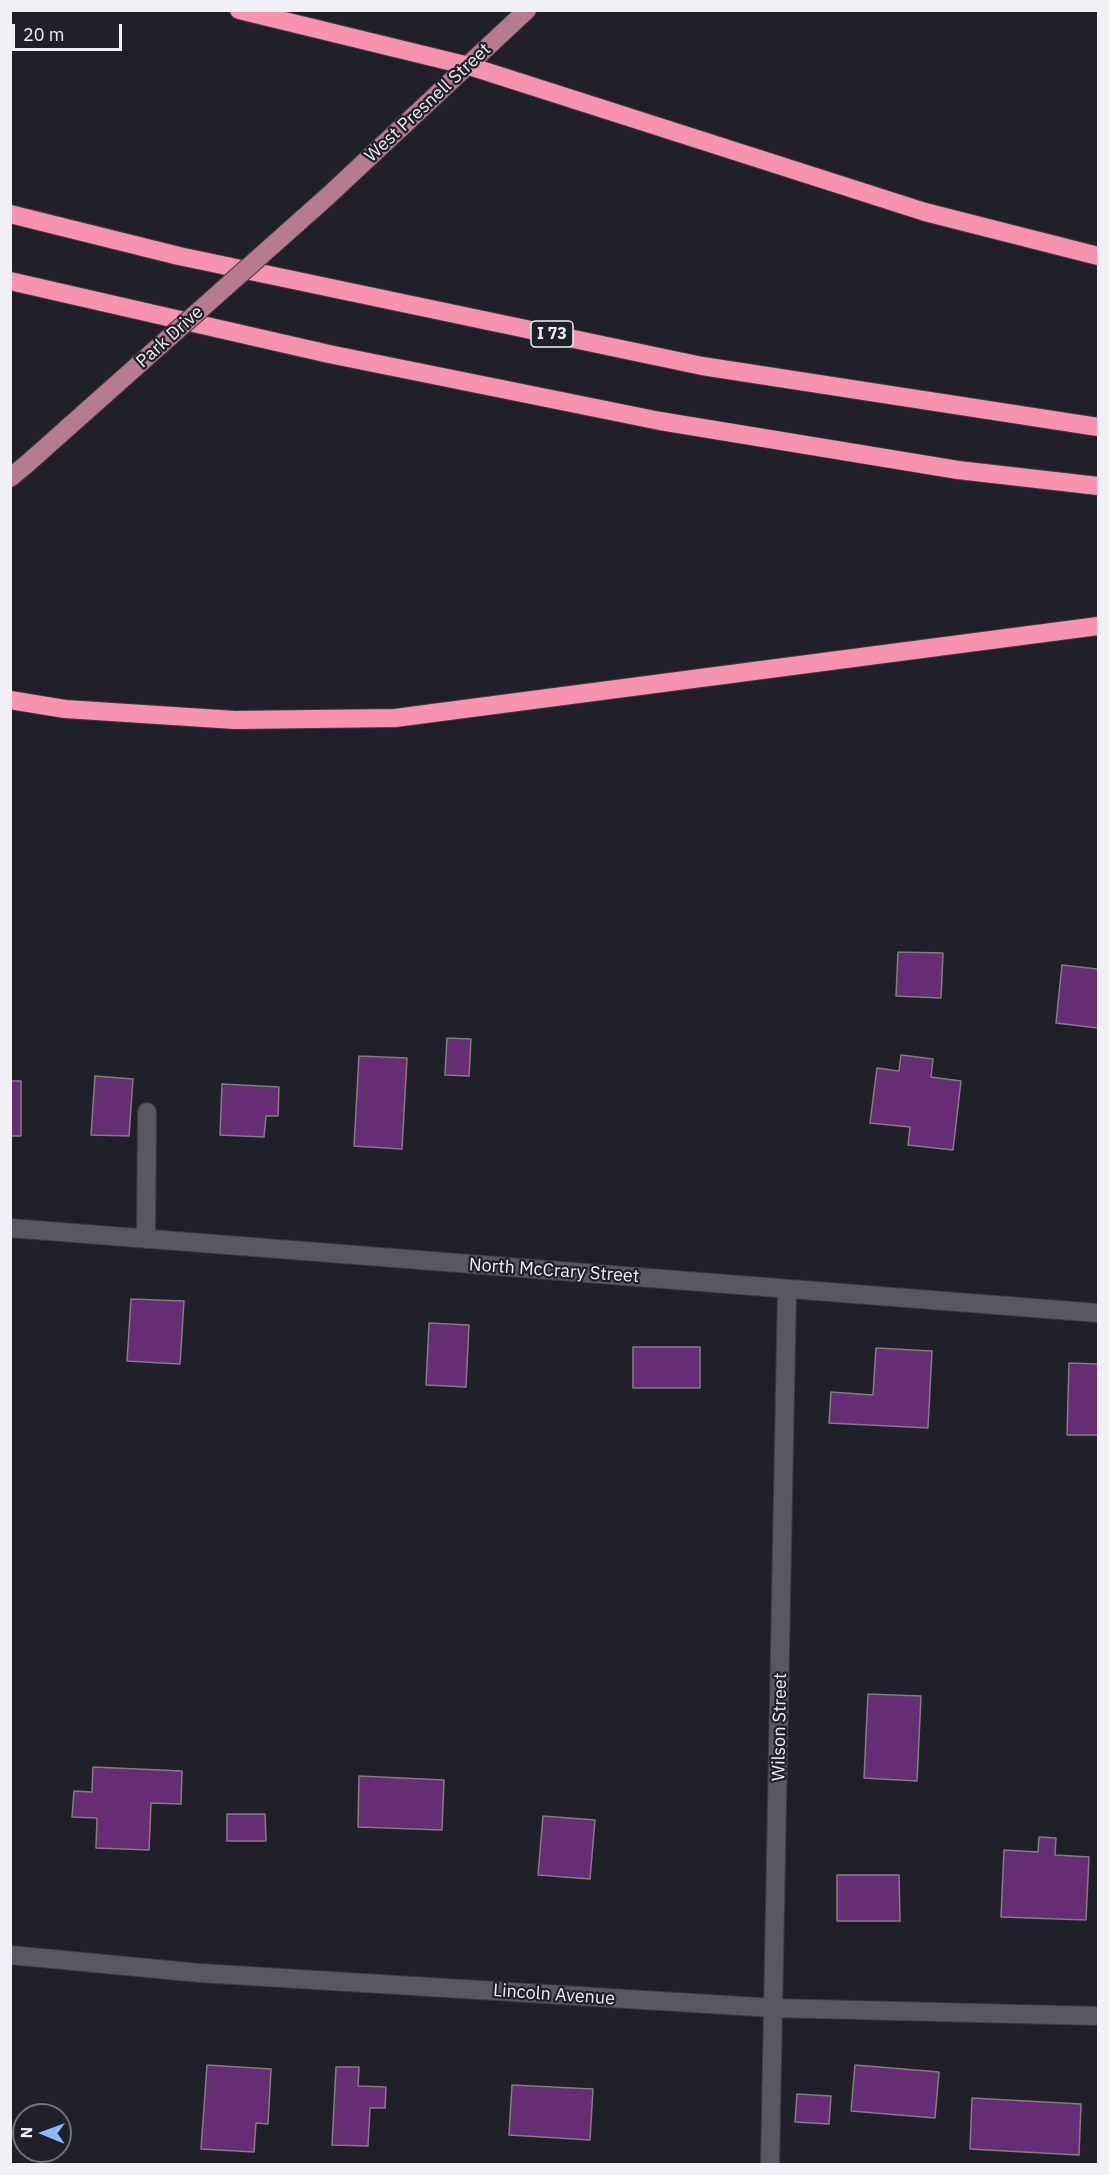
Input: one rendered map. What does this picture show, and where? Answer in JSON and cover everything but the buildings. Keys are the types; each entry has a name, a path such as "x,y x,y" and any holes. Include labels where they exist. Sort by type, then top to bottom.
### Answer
{"highway":[{"path":"239,10 469,66 924,212 1098,256"},
{"name":"I 73","path":"10,214 191,258 702,366 1098,427"},
{"path":"10,282 329,354 660,421 958,470 1098,486"},
{"path":"10,700 65,709 235,720 395,718 1098,626"}],"main road":[{"name":"West Presnell Street","path":"328,196 527,10"},
{"name":"Park Drive","path":"10,478 328,196"}],"street":[{"path":"146,1239 147,1112"},
{"name":"North McCrary Street","path":"10,1228 1098,1312"},
{"name":"Wilson Street","path":"770,2164 788,1289"},
{"name":"Lincoln Avenue","path":"10,1955 200,1973 775,2008 1098,2016"}]}
